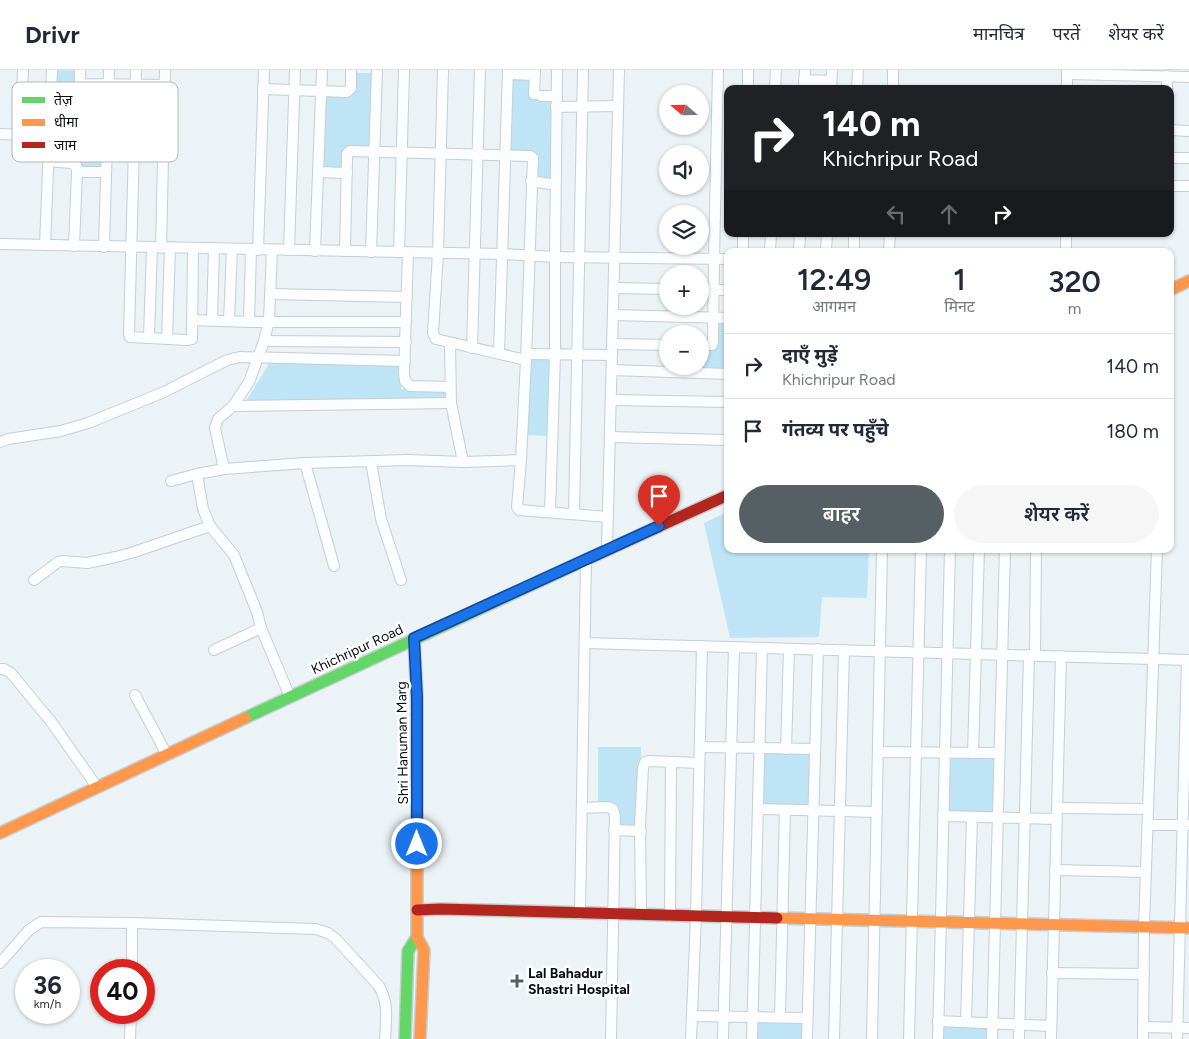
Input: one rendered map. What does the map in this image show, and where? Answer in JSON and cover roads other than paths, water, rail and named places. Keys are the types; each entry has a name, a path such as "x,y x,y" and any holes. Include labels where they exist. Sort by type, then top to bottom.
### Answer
{"street":[{"path":"249,322 255,250 264,70"},
{"path":"289,250 295,70"},
{"path":"316,251 322,70"},
{"path":"264,89 343,92 351,88 351,70"},
{"path":"371,252 377,70 372,70"},
{"path":"404,70 402,153 407,297 405,381 410,386 450,387"},
{"path":"443,70 438,253 433,333 436,339 499,354 526,357 612,355"},
{"path":"472,348 480,70"},
{"path":"550,512 555,355 557,70"},
{"path":"574,514 583,70"},
{"path":"607,549 620,70"},
{"path":"709,345 712,345 713,342 714,259 723,102 718,70"},
{"path":"748,70 748,85"},
{"path":"775,85 776,70"},
{"path":"804,80 831,85 832,70"},
{"path":"857,85 858,70"},
{"path":"893,70 893,85"},
{"path":"499,354 508,72 535,72 533,92 557,96"},
{"path":"1067,85 1067,72 1189,76"},
{"path":"1167,76 1167,85"},
{"path":"556,107 618,106"},
{"path":"1174,130 1189,131"},
{"path":"345,251 347,157 350,151 530,156 533,158 526,357 517,507 523,511 608,517"},
{"path":"1174,158 1189,158"},
{"path":"45,245 48,162"},
{"path":"57,162 76,165 74,246"},
{"path":"104,247 106,162"},
{"path":"134,162 130,337 192,339 194,248"},
{"path":"163,162 161,248 167,338"},
{"path":"77,172 106,172"},
{"path":"318,172 348,173"},
{"path":"531,181 550,184"},
{"path":"1174,186 1189,186"},
{"path":"0,244 502,254 555,257 724,259"},
{"path":"148,337 161,248"},
{"path":"212,320 214,249"},
{"path":"229,321 232,249"},
{"path":"224,469 216,428 218,419 234,406 249,382 259,357 269,321 272,250"},
{"path":"1174,288 1189,281"},
{"path":"614,288 659,289"},
{"path":"709,290 724,290"},
{"path":"270,294 407,297"},
{"path":"613,315 724,318"},
{"path":"192,320 406,322"},
{"path":"264,341 406,342"},
{"path":"450,343 450,403 463,462"},
{"path":"613,344 659,345"},
{"path":"0,442 61,431 88,423 164,392 227,360 240,357 405,361"},
{"path":"612,370 659,369"},
{"path":"709,372 724,374"},
{"path":"611,400 724,402"},
{"path":"234,406 450,403"},
{"path":"610,437 724,440"},
{"path":"171,481 224,469 304,463 408,460 463,462 521,460"},
{"path":"370,462 381,519 401,580"},
{"path":"304,463 334,566"},
{"path":"197,474 203,509 210,526 234,555 257,612 261,628 290,697"},
{"name":"Khichripur Road","path":"2,829 97,787 414,638 724,497"},
{"path":"34,580 58,562 86,562 116,557 210,526"},
{"path":"872,1039 882,553"},
{"path":"909,1039 921,553"},
{"path":"938,1039 950,553"},
{"path":"974,753 979,553"},
{"path":"992,1039 1005,553"},
{"path":"1019,1039 1025,818 1036,553"},
{"path":"1143,1039 1144,927 1157,553"},
{"path":"580,914 586,559"},
{"path":"214,650 261,628"},
{"name":"Shri Hanuman Marg","path":"414,638 417,698 417,937 424,950 420,1039"},
{"path":"585,643 1188,660 1184,928 1177,1039"},
{"path":"691,1039 696,916 702,646"},
{"path":"723,1039 734,647"},
{"path":"752,1039 762,648"},
{"path":"786,749 789,648"},
{"path":"807,1039 818,649"},
{"path":"834,1039 844,650"},
{"path":"1051,1039 1061,656"},
{"path":"0,669 4,669 17,680 52,723 97,787"},
{"path":"136,695 167,754"},
{"path":"700,747 815,749"},
{"path":"878,752 999,753"},
{"path":"641,915 642,768 645,762 649,761 699,763"},
{"path":"670,916 671,762"},
{"path":"582,808 608,807 613,810 614,816 611,1039"},
{"path":"1057,808 1148,809"},
{"path":"758,809 877,812"},
{"path":"780,1018 785,810"},
{"path":"943,816 1056,819"},
{"path":"966,1022 972,817"},
{"path":"1148,825 1186,825"},
{"path":"614,830 641,831"},
{"path":"1055,870 1146,872"},
{"path":"417,910 440,909 1184,928"},
{"path":"0,963 29,930 41,922 316,929 328,933 379,986 386,1003 386,1039"},
{"path":"132,923 132,959"},
{"name":"Shri Hanuman Marg","path":"406,1039 408,950 417,937"},
{"path":"1052,973 1144,974"},
{"path":"692,1016 807,1018"},
{"path":"938,1021 1051,1026"},
{"path":"130,1039 131,1024"},
{"path":"1143,1027 1189,1028"}],"place":[{"name":"Lal Bahadur Shastri Hospital","path":"517,981"}]}
